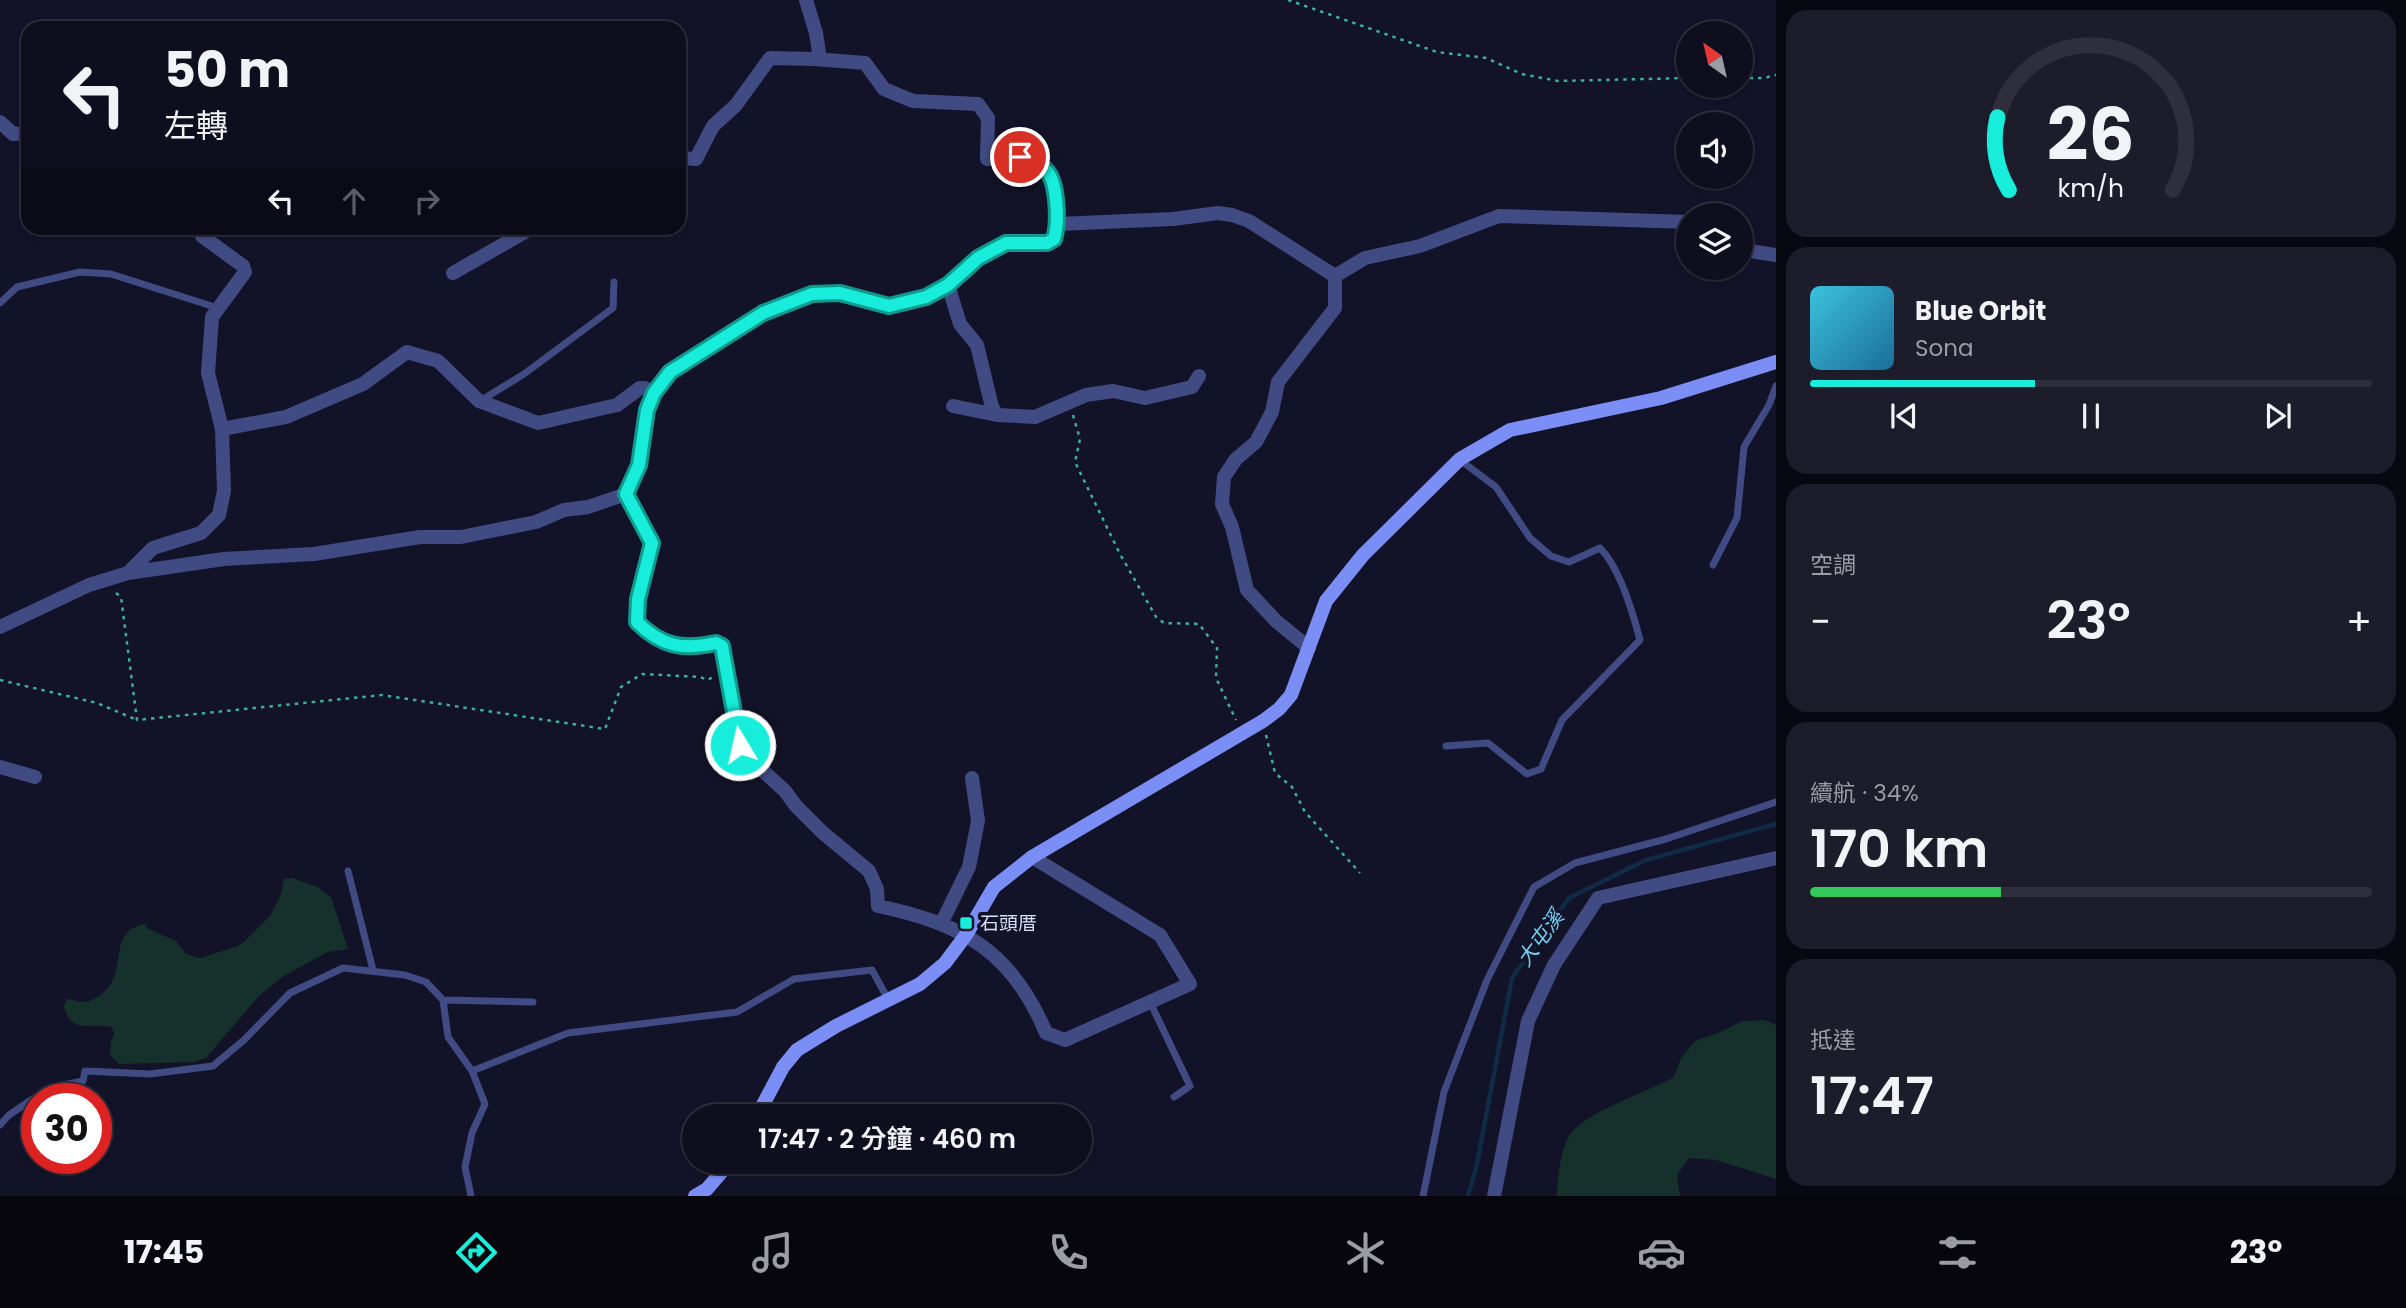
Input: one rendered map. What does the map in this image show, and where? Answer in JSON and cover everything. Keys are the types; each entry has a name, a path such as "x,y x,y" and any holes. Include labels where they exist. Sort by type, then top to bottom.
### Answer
{"street":[{"path":"806,0 816,33 820,59"},
{"path":"0,627 103,581 128,573 224,559 314,554 420,537 461,537 536,522 564,510 588,507 626,494 639,465 647,410 654,393 670,372 763,313 812,294 840,293 889,306 926,297 948,285 978,258 1006,243 1047,243 1054,239 1058,224 1052,176 1044,167 1020,157 988,159 988,118 978,104 913,101 884,89 865,63 771,58 736,105 713,126 696,159 686,158"},
{"path":"0,122 13,134 21,133"},
{"path":"1058,224 1172,219 1218,213 1232,215 1249,221 1335,276"},
{"path":"1335,276 1365,258 1420,246 1499,216 1676,222"},
{"path":"128,573 153,548 201,533 219,515 224,491 222,429 208,373 212,317 245,272 243,266 201,235"},
{"path":"453,273 520,235"},
{"path":"1753,251 1776,255"},
{"path":"1310,648 1276,621 1247,590 1232,527 1222,504 1224,477 1236,459 1256,442 1272,412 1278,382 1335,308 1335,276"},
{"path":"948,285 960,324 977,345 992,407 998,415"},
{"path":"222,429 286,417 363,384 407,352 438,361 479,401 538,423 617,405 640,388 654,393"},
{"path":"763,1104 783,1067 797,1051 836,1026 920,984 945,963 966,935 995,887 1032,856 1263,722 1279,709 1291,695 1326,601 1363,555 1460,459 1510,430 1661,398 1775,367"},
{"path":"953,407 1035,418 1086,395 1113,391 1145,398 1192,387 1199,376"},
{"path":"626,494 652,543 638,599 637,622 657,641 693,648 716,643 722,646 740,745 751,760 785,791 822,832 869,871 877,889 878,906 917,914 978,940 1011,970 1034,1004 1046,1033 1065,1040 1190,984 1160,935 1032,856"},
{"path":"0,767 35,777"},
{"path":"941,924 969,867 978,821 972,778"},
{"path":"1494,1196 1528,1021 1554,965 1598,898 1776,859"},
{"path":"695,1196 707,1189 720,1174"}],"lane":[{"path":"0,303 18,287 80,272 111,274 218,308"},
{"path":"479,401 524,374 613,308 614,282"},
{"path":"1713,565 1737,518 1744,447 1769,405 1776,386"},
{"path":"1446,746 1488,743 1527,775 1541,769 1562,720 1640,640 1633,614 1608,556 1600,548 1569,562 1551,556 1531,538 1496,487 1460,459"},
{"path":"1423,1196 1444,1092 1487,980 1534,887 1575,863 1666,839 1776,803"},
{"path":"348,871 373,970"},
{"path":"0,1125 9,1115 49,1088 83,1081 85,1070 150,1074 213,1066 244,1040 290,993 343,968 373,970 405,975 426,982 443,1000 448,1037 472,1071 485,1104 472,1133 465,1167 471,1196"},
{"path":"472,1071 568,1033 737,1013 794,979 872,970 889,1001"},
{"path":"443,1000 533,1002"},
{"path":"1150,1002 1190,1086 1174,1097"}],"path":[{"path":"1288,0 1437,52 1486,58 1522,74 1558,81 1676,78"},
{"path":"1754,78 1776,75"},
{"path":"1069,402 1080,439 1075,462 1120,554 1156,617 1164,623 1199,624 1217,648 1216,678 1242,732"},
{"path":"103,581 121,597 137,720"},
{"path":"0,680 97,703 137,720 382,695 605,729 621,687 642,674 700,677 708,680 727,666"},
{"path":"1263,722 1275,773 1292,787 1305,812 1360,873"}],"green space":[{"path":"292,878 318,887 331,897 348,949 328,952 282,977 258,997 206,1058 194,1062 119,1064 110,1055 114,1035 112,1027 82,1026 71,1021 67,1015 64,1006 67,999 91,1001 111,984 121,943 133,928 145,924 148,929 176,941 186,954 200,958 238,946 245,941 270,916 281,894 284,879"},
{"path":"1764,1020 1776,1025 1776,1179 1716,1160 1689,1158 1677,1175 1680,1196 1557,1196 1560,1163 1565,1146 1572,1132 1581,1124 1592,1116 1674,1077 1681,1058 1695,1041 1742,1021"}],"waterway":[{"name":"大屯溪","path":"1468,1196 1477,1164 1512,978 1569,898 1646,860 1776,824"}],"place":[{"name":"石頭厝","path":"966,923"}],"route":[{"path":"740,745 722,646 716,643 693,648 657,641 637,622 638,599 652,543 626,494 639,465 647,410 654,393 670,372 763,313 812,294 840,293 889,306 926,297 948,285 978,258 1006,243 1047,243 1054,239 1058,224 1052,176 1044,167 1020,157"}]}
